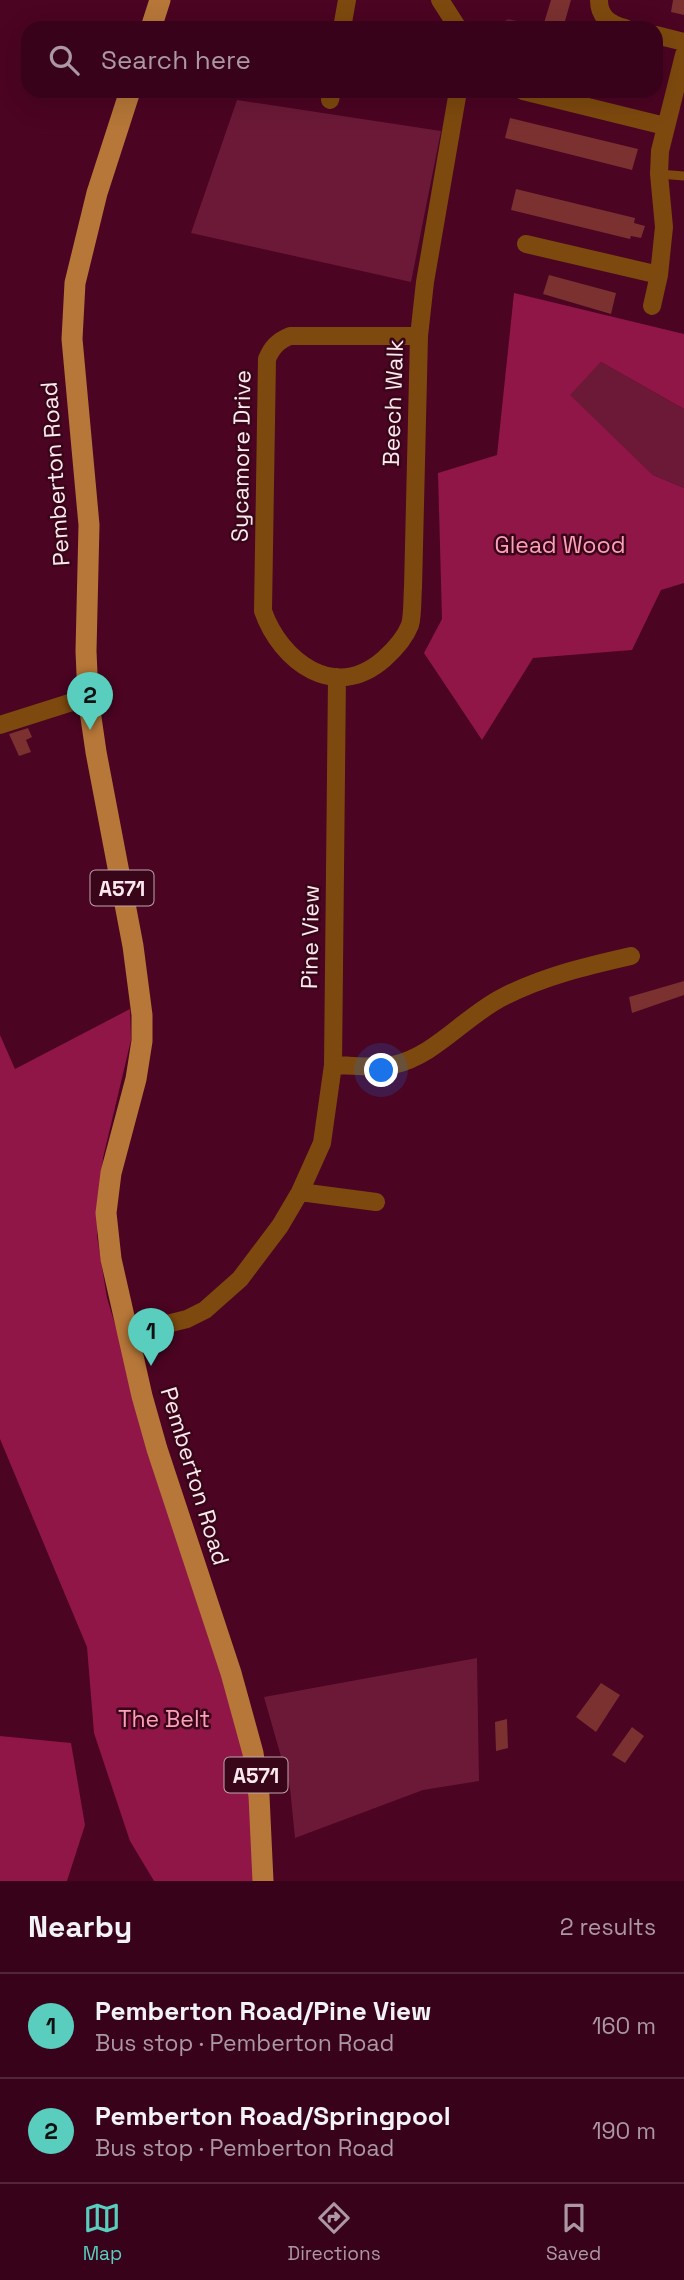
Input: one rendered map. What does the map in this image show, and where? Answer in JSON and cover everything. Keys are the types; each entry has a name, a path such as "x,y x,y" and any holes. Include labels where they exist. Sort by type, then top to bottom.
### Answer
{"main road":[{"path":"153,21 160,0"},
{"name":"Pemberton Road","path":"128,98 97,193 75,283 72,338 89,525 86,651 88,696 133,946 142,1015 142,1041 136,1079 111,1173 106,1213 111,1259 127,1334 157,1449 243,1711 253,1753 263,1881"}],"street":[{"path":"343,21 346,0"},
{"path":"440,0 454,21"},
{"path":"599,0 600,21"},
{"path":"663,37 684,42"},
{"path":"652,306 659,275 664,227 659,174 665,127 684,55"},
{"name":"Beech Walk","path":"337,677 351,676 380,662 393,651 410,625 419,336 425,282 456,98"},
{"path":"551,98 665,127"},
{"path":"526,243 659,275"},
{"name":"Sycamore Drive","path":"337,677 310,670 286,653 269,627 263,611 267,359 272,348 280,340 290,336 419,336"},
{"name":"Pine View","path":"127,1334 187,1319 220,1298 261,1253 300,1192 322,1143 333,1065 337,677"},
{"path":"0,725 88,696"},
{"path":"333,1065 392,1066 419,1055 499,998 525,986 557,973 631,956"},
{"path":"300,1192 376,1201"}],"lane":[{"path":"659,174 684,176"}],"shaded area":[{"path":"237,100 441,131 411,282 191,233"},
{"path":"601,362 684,409 684,488 653,475 569,395"},
{"path":"477,1658 479,1781 423,1790 295,1838 290,1788 264,1697"}],"green space":[{"name":"Glead Wood","path":"514,293 684,334 684,409 601,362 570,395 653,475 684,488 684,583 661,590 632,650 533,658 482,740 424,653 442,619 438,473 497,455"},
{"name":"The Belt","path":"130,1009 131,1040 103,1158 97,1236 107,1298 248,1750 257,1881 154,1881 130,1841 94,1733 87,1647 0,1439 0,1035 15,1069"},
{"path":"0,1736 71,1743 85,1825 67,1881 0,1881"}],"building":[{"path":"551,0 571,0 565,21 545,21"},
{"path":"673,0 684,0 684,15 671,12"},
{"path":"510,118 638,149 632,170 505,138"},
{"path":"516,189 635,218 634,223 645,226 641,238 631,236 630,239 511,210"},
{"path":"549,275 616,293 611,314 543,294"},
{"path":"28,728 32,737 26,740 31,752 19,756 9,734"},
{"path":"684,981 684,995 632,1013 629,997"},
{"path":"601,1683 620,1695 596,1732 576,1717"},
{"path":"507,1719 508,1748 496,1751 495,1722"},
{"path":"632,1727 644,1736 625,1763 612,1755"}],"place":[{"name":"Pemberton Road/Springpool","path":"90,730"},
{"name":"Pemberton Road/Pine View","path":"151,1366"}]}
